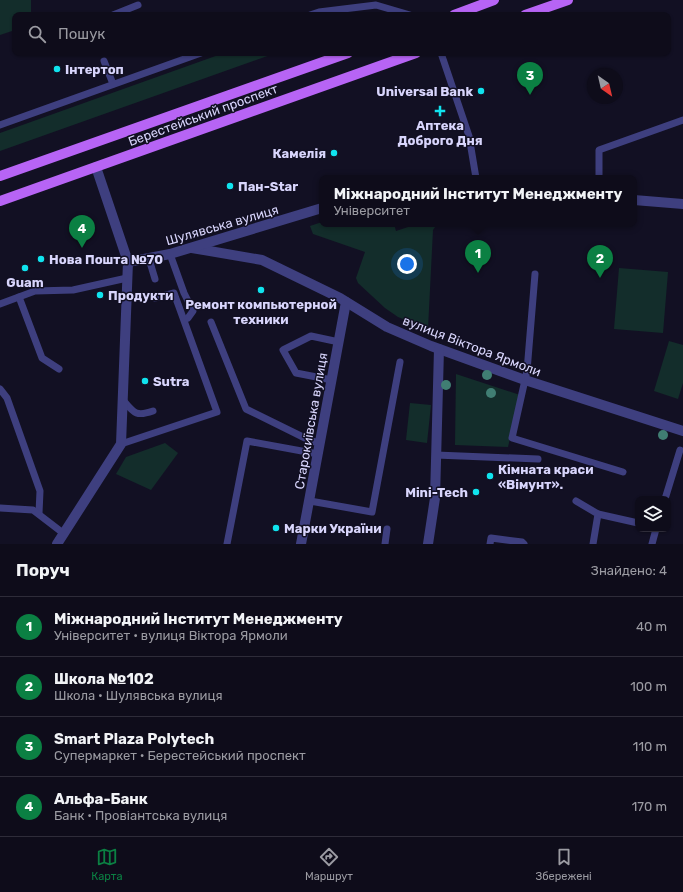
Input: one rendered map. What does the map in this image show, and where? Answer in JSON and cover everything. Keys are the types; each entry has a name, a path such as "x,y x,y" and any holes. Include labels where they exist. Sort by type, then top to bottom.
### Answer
{"main road":[{"path":"462,12 494,0"},
{"path":"533,12 568,0"},
{"name":"Берестейський проспект","path":"0,176 340,56"},
{"name":"Берестейський проспект","path":"0,201 408,56"}],"street":[{"path":"60,544 63,533 121,444 128,262 96,167"},
{"path":"637,200 683,204"},
{"name":"Шулявська вулиця","path":"128,262 148,259 192,248 319,209"},
{"name":"вулиця Віктора Ярмоли","path":"192,248 262,260 346,302 387,327 438,349 525,380 683,431"},
{"name":"Старокиївська вулиця","path":"301,544 346,302"},
{"path":"428,544 435,498 438,349"}],"lane":[{"path":"120,12 138,5"},
{"path":"319,12 376,5 400,12"},
{"path":"0,125 192,56"},
{"path":"442,56 469,136 476,175"},
{"path":"104,61 113,84"},
{"path":"599,175 598,150 683,120"},
{"path":"170,254 184,293 193,311 188,318"},
{"path":"148,259 155,279"},
{"path":"536,274 525,380 512,438 623,472"},
{"path":"0,304 35,292 73,290 127,278"},
{"path":"121,444 217,412 174,293 155,298"},
{"path":"19,297 42,358 60,369"},
{"path":"211,322 246,409 311,441 320,443"},
{"path":"332,380 296,372 283,350 311,336 339,342"},
{"path":"310,501 372,512 400,362"},
{"path":"0,390 7,398 40,491 39,513"},
{"path":"122,400 133,412 142,415 153,411"},
{"path":"227,544 247,441 318,454"},
{"path":"666,496 680,450"},
{"path":"436,455 538,459"},
{"path":"576,501 598,514 635,522"},
{"path":"0,508 26,509 39,513 63,533"},
{"path":"592,544 598,514"},
{"path":"385,544 387,529"},
{"path":"652,544 655,532"},
{"path":"490,544 491,538 522,542 524,544"}],"green space":[{"path":"0,0 31,0 31,12 12,12 12,31 0,35"},
{"path":"216,56 268,56 0,151 0,133"},
{"path":"319,223 319,227 395,227 396,231 408,227 435,227 433,230 428,329 398,317 385,308 358,283 356,278 365,252 313,234 310,226"},
{"path":"619,268 668,272 663,333 614,329"},
{"path":"669,341 683,345 683,383 678,399 654,391"},
{"path":"456,374 520,395 508,447 455,445"},
{"path":"410,403 431,405 427,443 406,440"},
{"path":"165,443 178,453 151,490 116,474 126,457"}],"place":[{"name":"Інтертоп","path":"57,69"},
{"name":"Universal Bank","path":"481,91"},
{"name":"Smart Plaza Polytech","path":"530,95"},
{"name":"Аптека Доброго Дня","path":"440,111"},
{"name":"Камелія","path":"334,153"},
{"name":"Пан-Star","path":"230,186"},
{"name":"Альфа-Банк","path":"82,248"},
{"name":"Нова Пошта №70","path":"41,259"},
{"name":"Guam","path":"25,268"},
{"name":"Міжнародний Інститут Менеджменту","path":"478,273"},
{"name":"Школа №102","path":"600,278"},
{"name":"Ремонт компьютерной техники","path":"261,290"},
{"name":"Продукти","path":"100,295"},
{"name":"Sutra","path":"145,381"},
{"name":"Кімната краси «Вімунт».","path":"490,476"},
{"name":"Mini-Tech","path":"476,492"},
{"name":"Марки України","path":"276,528"}]}
